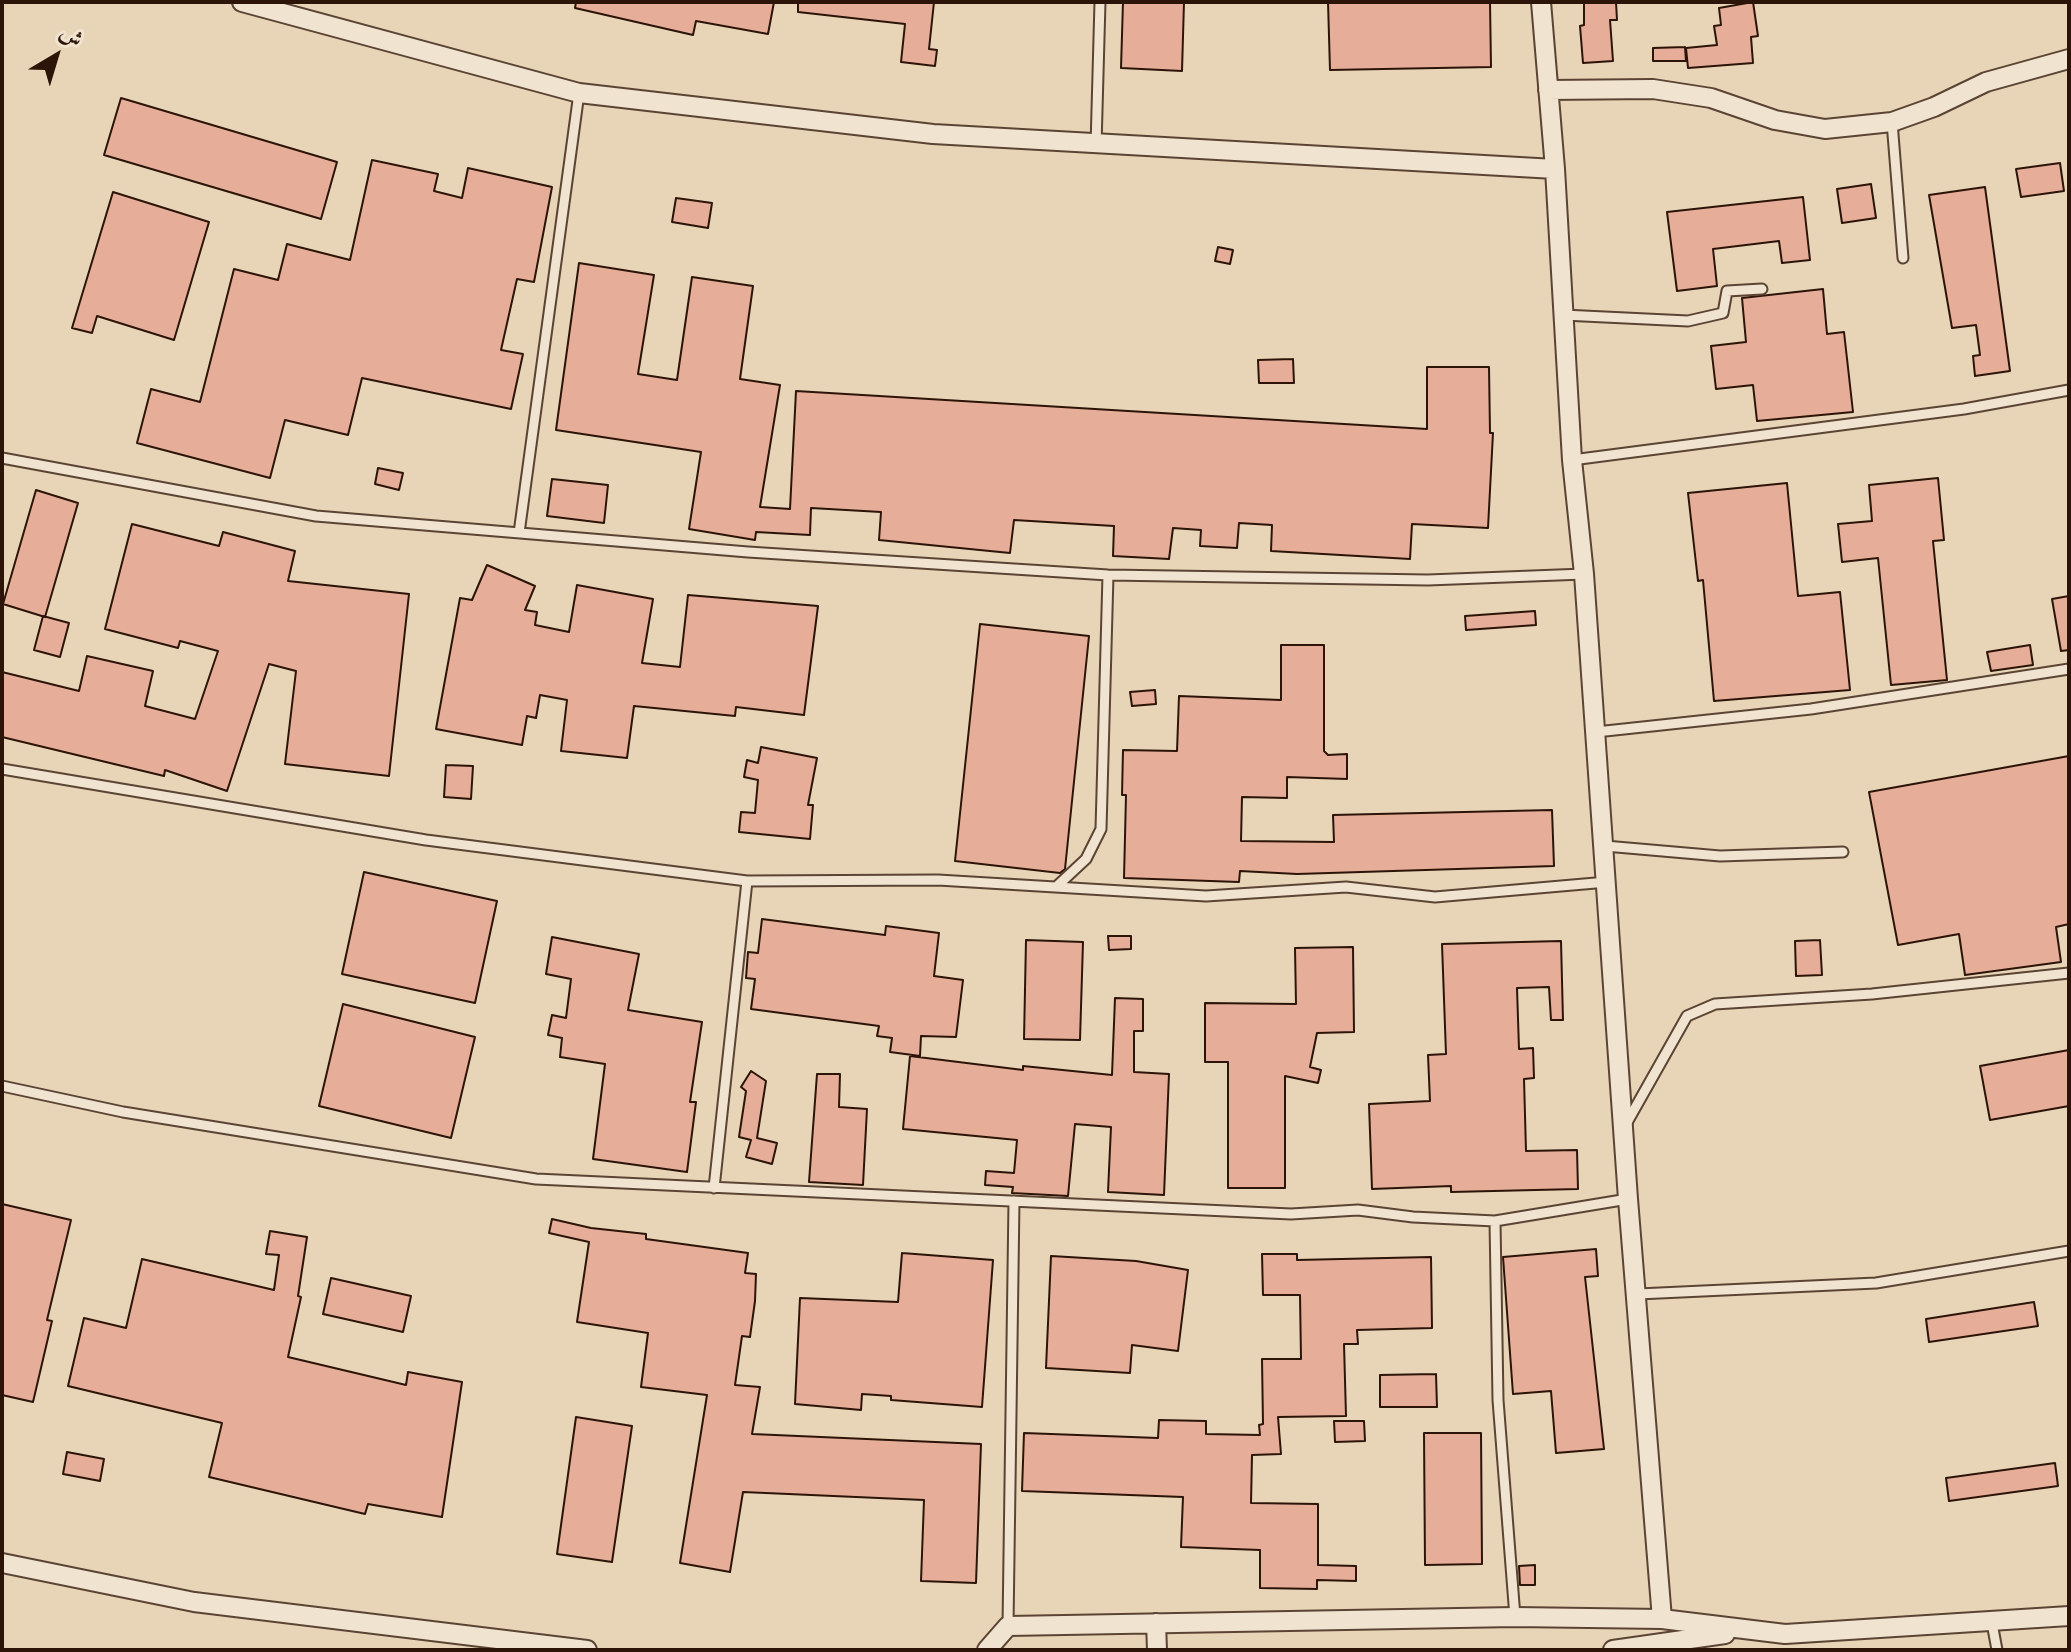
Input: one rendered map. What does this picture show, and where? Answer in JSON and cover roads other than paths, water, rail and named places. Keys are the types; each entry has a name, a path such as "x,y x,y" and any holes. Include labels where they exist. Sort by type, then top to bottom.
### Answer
{"street":[{"path":"242,2 579,93 933,134 1096,146 1555,169"},
{"path":"1541,2 1555,169 1572,460 1584,574 1628,1199 1662,1619"},
{"path":"1548,90 1653,89 1711,98 1775,120 1825,129 1892,122 1934,107 1986,82 2069,59"},
{"path":"2,1563 194,1602 587,1650"},
{"path":"987,1650 1008,1626 1515,1617 1662,1619 1785,1634 2069,1616"},
{"path":"1156,1623 1157,1650"},
{"path":"1613,1650 1752,1630"}],"lane":[{"path":"1096,146 1100,2"},
{"path":"519,533 579,93"},
{"path":"1892,122 1903,258"},
{"path":"1563,315 1688,321 1723,313 1727,291 1762,289"},
{"path":"1572,460 1964,409 2069,390"},
{"path":"2,458 316,516 748,552 1108,575 1428,580 1584,574"},
{"path":"1057,886 1086,859 1101,829 1108,575"},
{"path":"1596,732 1811,709 2069,669"},
{"path":"2,769 426,840 747,881 938,880 1206,896 1346,887 1435,897 1607,882"},
{"path":"1605,846 1720,856 1843,852"},
{"path":"714,1188 747,881"},
{"path":"1625,1127 1687,1016 1715,1004 1872,994 2069,973"},
{"path":"2,1086 123,1112 536,1179 1291,1214 1358,1210 1413,1217 1495,1221 1628,1199"},
{"path":"1008,1626 1014,1201"},
{"path":"1495,1221 1498,1400 1515,1617"},
{"path":"1638,1294 1876,1283 2069,1251"},
{"path":"1992,1623 1997,1650"}]}
